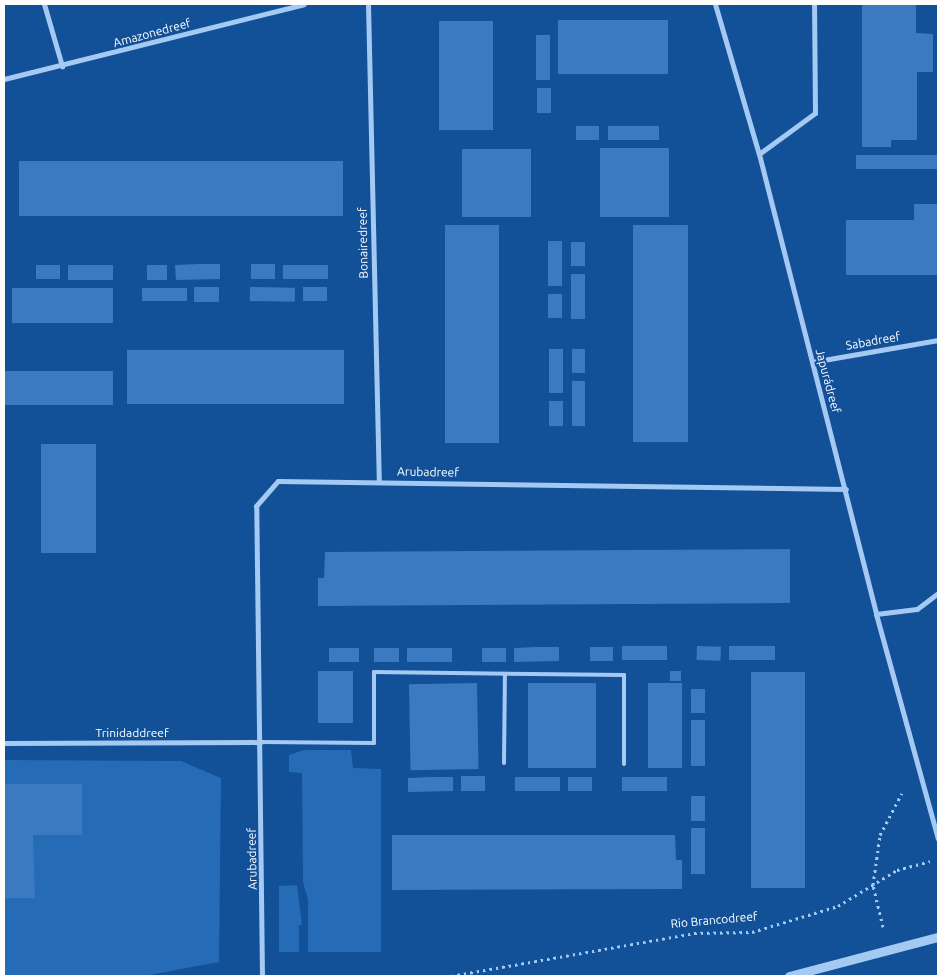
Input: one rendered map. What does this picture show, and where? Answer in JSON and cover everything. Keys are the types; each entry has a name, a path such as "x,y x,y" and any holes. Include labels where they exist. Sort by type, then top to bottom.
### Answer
{"street":[{"path":"44,4 62,66"},
{"name":"Amazonedreef","path":"4,79 304,4"},
{"name":"Bonairedreef","path":"368,4 379,482"},
{"name":"Japurádreef","path":"715,4 759,154 846,489 876,614 919,760 938,839"},
{"path":"759,154 814,113 814,4"},
{"name":"Sabadreef","path":"812,362 938,340"},
{"name":"Arubadreef","path":"262,976 261,742 256,506 278,481 846,489"},
{"path":"876,614 917,609 938,593"},
{"name":"Trinidaddreef","path":"4,743 261,742"},
{"path":"789,976 938,937"}],"lane":[{"path":"261,742 374,743 374,672 624,675 624,764"},
{"path":"504,763 505,674"}],"path":[{"path":"888,951 873,885 880,835 919,760"},
{"name":"Rio Brancodreef","path":"451,976 694,932 752,932 838,906 897,870 938,859"}],"shaded area":[{"path":"304,750 351,750 353,768 381,769 381,952 308,952 308,900 303,882 302,773 289,772 289,755"},
{"path":"4,760 181,761 221,778 219,962 144,976 4,976"},
{"path":"297,885 302,925 299,925 299,952 279,952 279,886"}],"building":[{"path":"862,4 916,4 916,33 933,34 933,72 917,72 917,140 891,140 891,147 862,147"},
{"path":"558,20 668,20 668,74 558,74"},
{"path":"439,21 493,21 493,130 439,130"},
{"path":"536,35 550,35 550,80 536,80"},
{"path":"537,88 551,88 551,113 537,113"},
{"path":"576,126 599,126 599,140 576,140"},
{"path":"608,126 659,126 659,140 608,140"},
{"path":"600,148 669,148 669,217 600,217"},
{"path":"462,149 531,149 531,217 462,217"},
{"path":"856,155 938,155 938,169 856,169"},
{"path":"19,161 343,161 343,216 19,216"},
{"path":"914,204 938,204 938,275 846,275 846,220 914,220"},
{"path":"445,225 499,225 499,443 445,443"},
{"path":"633,225 688,225 688,442 633,442"},
{"path":"548,241 562,241 562,286 548,286"},
{"path":"571,242 585,242 585,266 571,266"},
{"path":"220,264 220,279 176,280 175,265"},
{"path":"251,264 275,264 275,279 251,279"},
{"path":"36,265 60,265 60,279 36,279"},
{"path":"68,265 113,265 113,280 68,280"},
{"path":"147,265 167,265 167,280 147,280"},
{"path":"283,265 328,265 328,279 283,279"},
{"path":"571,274 585,274 585,319 571,319"},
{"path":"194,287 219,287 219,302 194,302"},
{"path":"250,287 295,288 295,302 250,301"},
{"path":"303,287 327,287 327,301 303,301"},
{"path":"12,288 113,288 113,323 12,323"},
{"path":"142,288 187,288 187,301 142,301"},
{"path":"548,294 562,294 562,318 548,318"},
{"path":"549,349 563,349 563,393 549,393"},
{"path":"572,349 585,349 585,373 572,373"},
{"path":"127,350 344,350 344,404 127,404"},
{"path":"4,371 113,371 113,405 4,405"},
{"path":"572,381 585,381 585,426 572,426"},
{"path":"549,401 563,401 563,426 549,426"},
{"path":"41,444 96,444 96,553 41,553"},
{"path":"790,549 790,603 318,606 318,578 324,578 325,552"},
{"path":"622,646 667,646 667,660 622,660"},
{"path":"697,646 721,647 720,661 697,660"},
{"path":"729,646 775,646 775,660 729,660"},
{"path":"559,647 559,661 514,662 514,648"},
{"path":"590,647 613,647 613,661 590,661"},
{"path":"329,648 359,648 359,662 329,662"},
{"path":"374,648 399,648 399,662 374,662"},
{"path":"407,648 452,648 452,662 407,662"},
{"path":"482,648 506,648 506,662 482,662"},
{"path":"318,671 353,671 353,723 318,723"},
{"path":"670,671 681,671 681,681 670,681"},
{"path":"751,672 805,672 805,888 751,888"},
{"path":"477,683 479,769 411,770 409,684"},
{"path":"528,683 596,683 596,768 528,768"},
{"path":"648,683 682,683 682,768 648,768"},
{"path":"691,689 705,689 705,713 691,713"},
{"path":"691,720 705,720 705,766 691,766"},
{"path":"461,776 485,776 485,791 461,791"},
{"path":"453,777 453,791 408,792 408,778"},
{"path":"515,777 560,777 560,791 515,791"},
{"path":"568,777 592,777 592,791 568,791"},
{"path":"622,777 667,777 667,791 622,791"},
{"path":"4,784 82,784 82,835 33,835 35,898 4,898"},
{"path":"691,796 705,796 705,821 691,821"},
{"path":"691,828 705,828 705,874 691,874"},
{"path":"392,835 675,835 676,860 682,860 682,889 392,890"}]}
